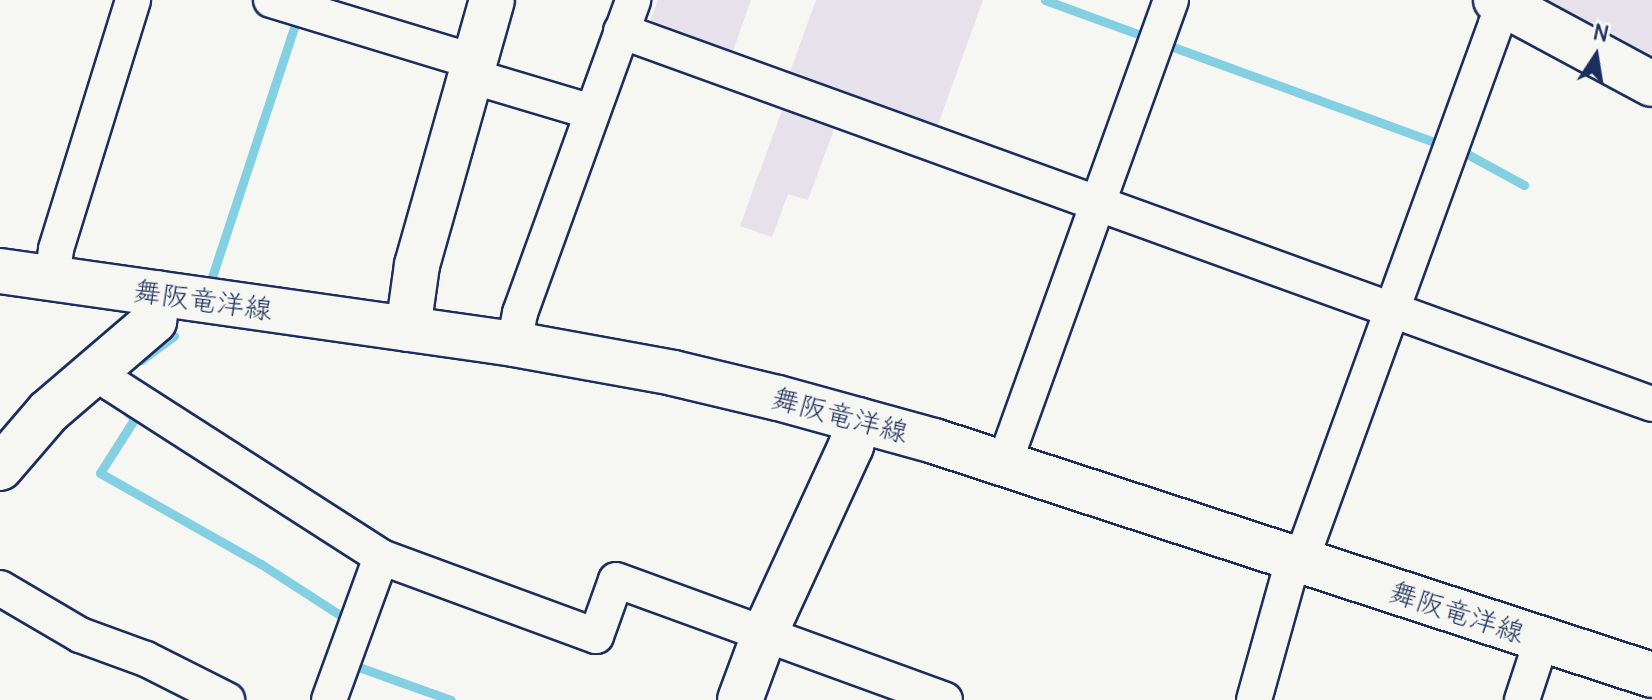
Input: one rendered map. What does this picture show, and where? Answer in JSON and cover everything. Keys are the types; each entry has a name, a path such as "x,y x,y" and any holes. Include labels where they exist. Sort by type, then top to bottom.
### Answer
{"main road":[{"path":"408,329 417,265 492,0"},
{"path":"1502,3 1652,84"},
{"name":"舞阪竜洋線","path":"0,271 514,344 673,373 858,420 1004,464 1652,675"},
{"path":"0,468 48,412 97,366 154,321 158,293"},
{"path":"740,700 764,635 851,446 858,420"}],"street":[{"path":"52,278 56,249 133,0"},
{"path":"271,0 592,112"},
{"path":"1004,464 1171,0"},
{"path":"1254,700 1289,575 1307,544 1502,3"},
{"path":"514,344 520,313 627,16 1098,204 1652,404"},
{"path":"97,366 112,384 381,557 596,636 616,580 945,700"},
{"path":"329,700 381,557"},
{"path":"0,588 80,635 146,659 227,700"},
{"path":"1522,700 1542,639"}],"shaded area":[{"path":"658,0 751,0 730,59 647,29"},
{"path":"816,0 983,0 935,133 787,80"},
{"path":"1543,0 1652,0 1652,59"},
{"path":"785,102 837,121 808,200 788,194 772,237 740,226"}],"waterway":[{"path":"1045,0 1149,38"},
{"path":"210,283 297,19"},
{"path":"1165,44 1443,145"},
{"path":"1460,150 1524,185"},
{"path":"141,360 174,336"},
{"path":"128,413 135,418 100,473 261,564 349,621"},
{"path":"355,661 353,665 451,700"}]}
